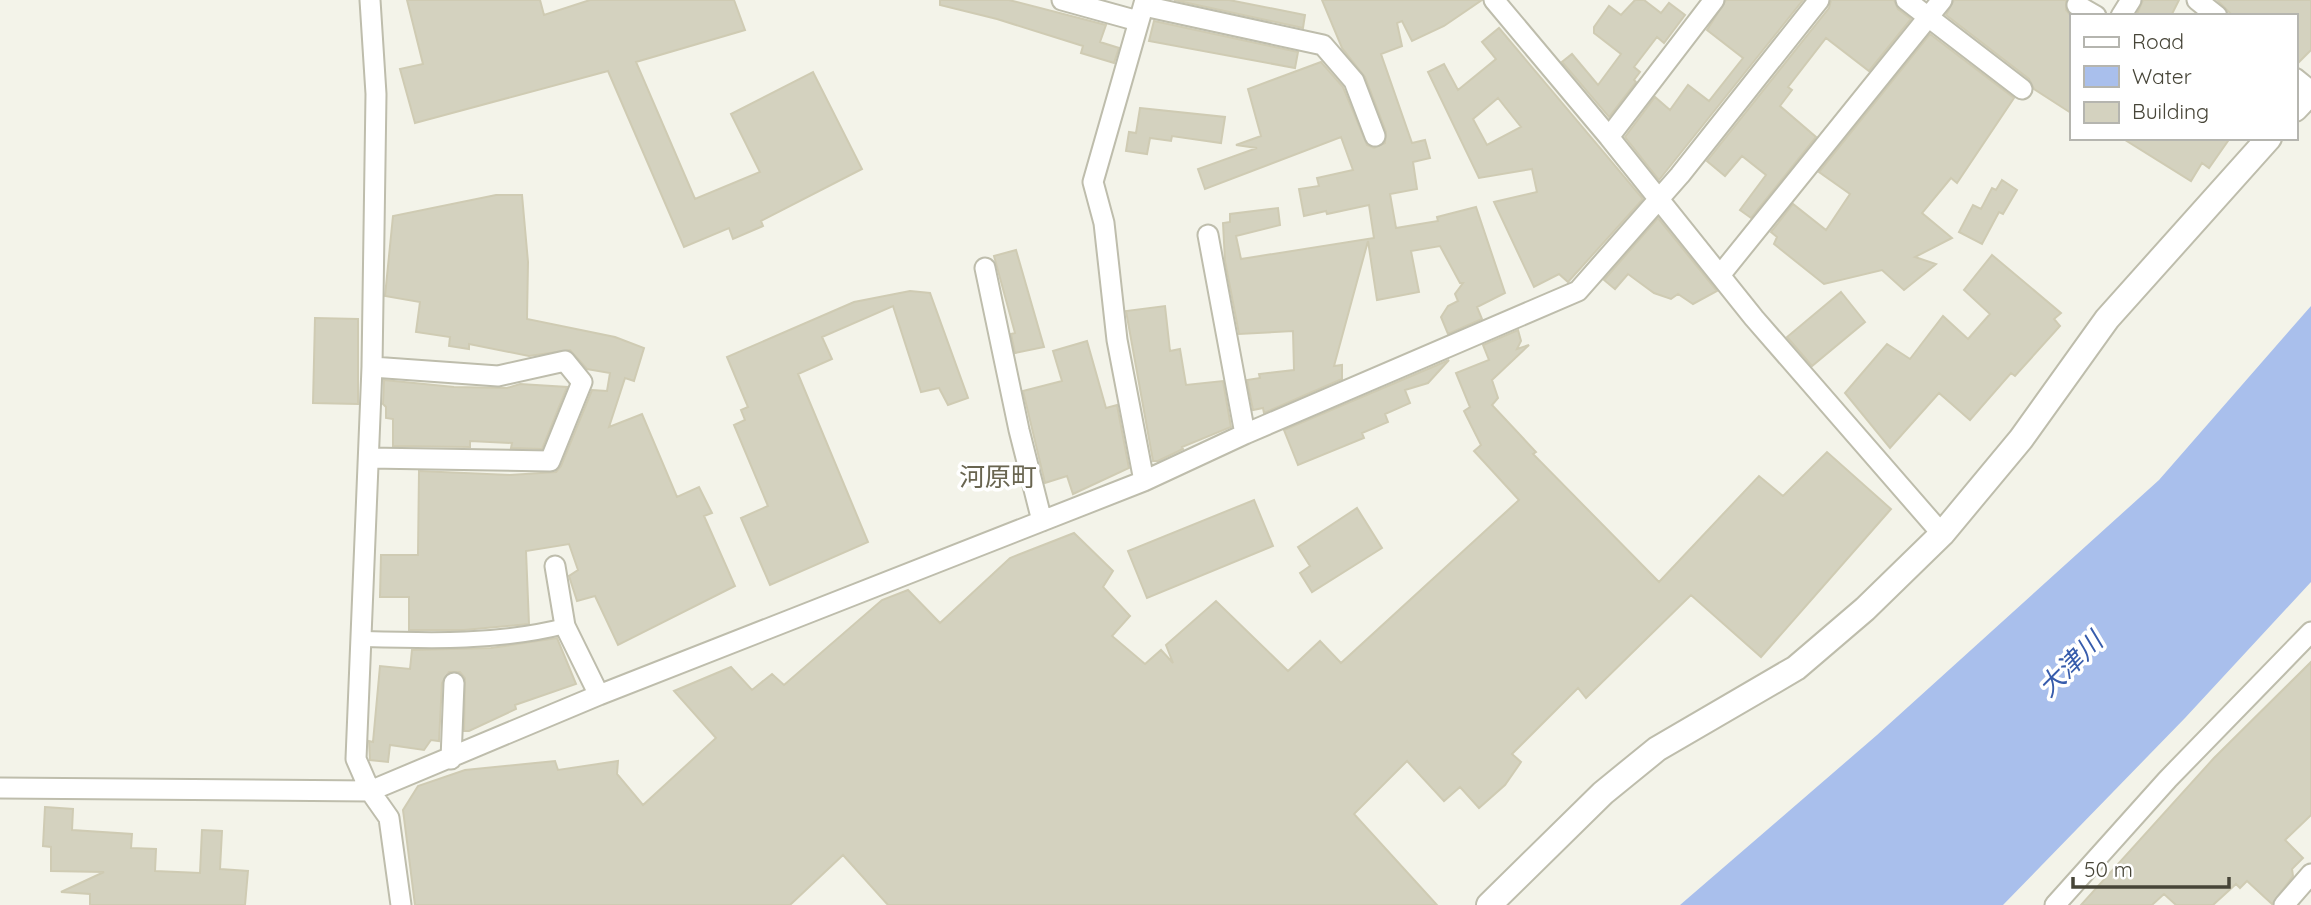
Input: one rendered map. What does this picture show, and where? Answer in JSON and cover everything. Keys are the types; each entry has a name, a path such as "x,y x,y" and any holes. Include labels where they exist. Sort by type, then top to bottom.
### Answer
{"street":[{"path":"370,0 376,94 372,367 363,639 356,759 370,791 389,818 401,905"},
{"path":"1062,0 1142,9 1323,45 1354,81 1376,136"},
{"path":"1494,0 1609,137 1754,318 1942,534"},
{"path":"1609,137 1714,0"},
{"path":"0,788 370,791 599,695 1144,481 1245,433 1578,291 1659,199 1819,0"},
{"path":"1906,0 2022,89"},
{"path":"1721,274 1942,0"},
{"path":"2197,0 2214,14"},
{"path":"2077,5 2093,14"},
{"path":"1142,9 1093,181 1104,223 1117,340 1144,481"},
{"path":"2297,80 2311,92 2297,108"},
{"path":"1489,905 1603,793 1657,749 1796,668 1865,609 1942,534 2021,439 2107,319 2267,140"},
{"path":"1208,235 1245,433"},
{"path":"985,268 1019,430 1042,521"},
{"path":"369,458 550,461 582,382 565,361 498,376 372,367"},
{"path":"555,566 565,626 599,695"},
{"path":"363,639 466,641 527,635 565,626"},
{"path":"2055,905 2168,779 2311,632"},
{"path":"451,759 454,682"},
{"path":"2284,905 2310,877"}],"water":[{"name":"大津川","path":"2311,306 2311,582 2185,718 2003,905 1680,905 1877,735 2159,480"}],"building":[{"path":"407,0 540,0 544,15 590,0 734,0 745,30 636,62 695,199 760,172 731,114 813,72 862,169 761,221 763,226 733,239 729,228 684,247 608,71 415,123 400,69 423,64"},
{"path":"940,0 1009,0 1106,25 1100,42 1119,48 1114,63 1081,53 1083,46 997,19 940,5"},
{"path":"1174,0 1229,0 1305,15 1303,28"},
{"path":"1322,0 1482,0 1444,26 1412,41 1402,21 1397,23 1402,46 1381,54 1412,143 1425,140 1430,158 1413,162 1417,189 1390,194 1396,228 1438,221 1437,217 1476,207 1505,293 1477,307 1482,319 1448,334 1441,317 1448,306 1458,301 1455,294 1463,283 1460,283 1440,246 1411,251 1419,292 1377,300 1368,241 1334,366 1342,365 1342,379 1264,413 1263,408 1253,410 1247,380 1260,378 1259,374 1294,370 1293,331 1239,334 1225,261 1223,223 1230,222 1230,214 1278,208 1280,225 1236,236 1241,259 1374,238 1369,205 1304,216 1299,189 1319,186 1317,178 1353,170 1341,137 1205,189 1198,169 1257,148 1236,145 1261,136 1248,89 1321,62 1343,87 1367,145 1374,148 1385,143 1386,132 1365,77 1342,48"},
{"path":"1635,0 1644,0 1661,13 1669,3 1685,15 1664,43 1657,37 1634,67 1640,72 1634,80 1636,82 1609,117 1562,62 1572,54 1598,85 1621,54 1594,33 1594,27 1609,6 1621,15"},
{"path":"1726,0 1803,0 1659,180 1625,137 1655,97 1670,110 1688,85 1709,101 1743,58 1707,30"},
{"path":"1831,0 1894,0 1898,9 1911,19 1869,71 1826,38 1788,87 1792,90 1780,106 1816,137 1751,218 1740,210 1766,175 1742,156 1725,176 1707,161 1829,8"},
{"path":"1954,0 2066,0 2066,10 2070,15 2070,112 2034,89 2029,79 1946,15"},
{"path":"2143,0 2179,0 2172,14 2137,14"},
{"path":"2217,0 2311,0 2311,50 2297,64 2297,14 2231,14"},
{"path":"1154,21 1298,52 1295,68 1149,41"},
{"path":"1499,28 1643,199 1568,282 1559,274 1534,287 1494,202 1537,192 1532,169 1479,178 1428,72 1444,64 1458,90 1496,59 1482,42","holes":["1498,98 1521,127 1487,145 1473,119"]},
{"path":"1930,34 2014,98 1957,183 1951,178 1922,213 1952,238 1915,257 1936,264 1904,290 1882,270 1824,284 1774,244 1777,237 1771,232 1793,204 1826,230 1850,194 1819,172"},
{"path":"1140,108 1225,117 1221,143 1172,136 1171,141 1150,138 1147,154 1126,151 1129,132 1136,133"},
{"path":"2125,140 2229,140 2209,168 2202,163 2191,181"},
{"path":"2002,180 2017,190 2003,214 1999,212 1982,244 1959,232 1973,205 1981,209 1992,188 1996,190"},
{"path":"496,195 522,195 528,262 527,319 615,337 644,348 634,381 625,378 609,427 642,414 677,497 699,487 712,513 704,516 735,586 618,645 595,596 577,601 569,576 578,570 569,544 526,551 529,624 464,630 409,630 409,597 380,597 381,555 418,555 419,471 510,475 556,472 561,466 592,390 607,391 610,373 587,369 570,350 529,356 469,344 469,349 449,346 450,337 416,332 420,302 385,296 393,216"},
{"path":"1658,218 1717,291 1693,304 1678,294 1671,299 1654,293 1628,274 1615,289 1604,280"},
{"path":"1016,250 1044,347 1015,353 1011,334 1015,333 994,256"},
{"path":"1992,255 2061,313 2054,319 2060,326 2015,376 2011,373 1970,420 1939,393 1890,448 1845,393 1887,344 1910,359 1943,316 1968,339 1990,314 1964,290"},
{"path":"910,291 930,293 968,398 948,405 939,388 921,392 893,306 822,337 832,359 798,374 868,542 770,585 741,518 768,506 734,425 745,420 741,410 748,407 727,357 854,302"},
{"path":"1841,292 1865,322 1812,366 1787,337"},
{"path":"1165,306 1170,351 1180,349 1186,385 1223,381 1231,427 1153,461 1126,311"},
{"path":"315,318 358,319 358,404 313,403"},
{"path":"1518,330 1521,341 1517,349 1529,345 1492,380 1498,398 1492,405 1536,452 1533,454 1659,582 1759,476 1783,496 1827,452 1891,509 1761,657 1691,595 1586,698 1578,688 1512,754 1521,762 1505,785 1479,808 1460,787 1444,801 1407,761 1354,814 1437,905 888,905 843,855 790,905 415,905 403,810 418,786 465,770 555,761 558,770 618,761 617,774 643,805 716,738 674,691 731,667 752,690 772,674 784,685 882,600 908,590 940,623 1010,558 1074,533 1113,571 1103,587 1130,616 1112,636 1145,664 1161,650 1173,663 1166,645 1216,601 1288,671 1320,641 1341,663 1519,500 1474,451 1481,445 1464,411 1470,407 1456,373 1489,360 1483,345"},
{"path":"1087,341 1106,408 1117,405 1129,468 1073,494 1067,476 1045,483 1023,391 1062,381 1053,351"},
{"path":"1449,360 1428,383 1405,390 1410,403 1385,414 1388,422 1362,433 1364,438 1298,465 1284,430"},
{"path":"384,380 454,387 507,388 520,384 567,387 542,449 511,448 512,443 470,441 470,447 393,446 393,419 386,418 386,407 383,404"},
{"path":"1254,500 1273,546 1147,598 1128,551"},
{"path":"1357,508 1382,548 1312,592 1300,573 1310,566 1298,547"},
{"path":"557,638 576,684 515,705 516,709 464,731 465,678 460,672 449,672 442,683 439,741 431,740 424,750 390,745 388,762 370,760 369,741 373,742 380,666 410,669 412,650 491,648"},
{"path":"2311,662 2311,815 2285,840 2303,858 2292,869 2293,876 2272,904 2247,881 2240,888 2236,884 2213,905 2176,905 2164,894 2152,905 2081,905 2214,758"},
{"path":"45,807 73,809 72,830 132,834 131,848 156,849 155,871 200,873 202,830 222,831 220,869 248,871 245,905 90,905 90,894 61,892 104,872 51,871 51,847 43,846"}],"district":[{"name":"河原町","path":"998,476"}]}
